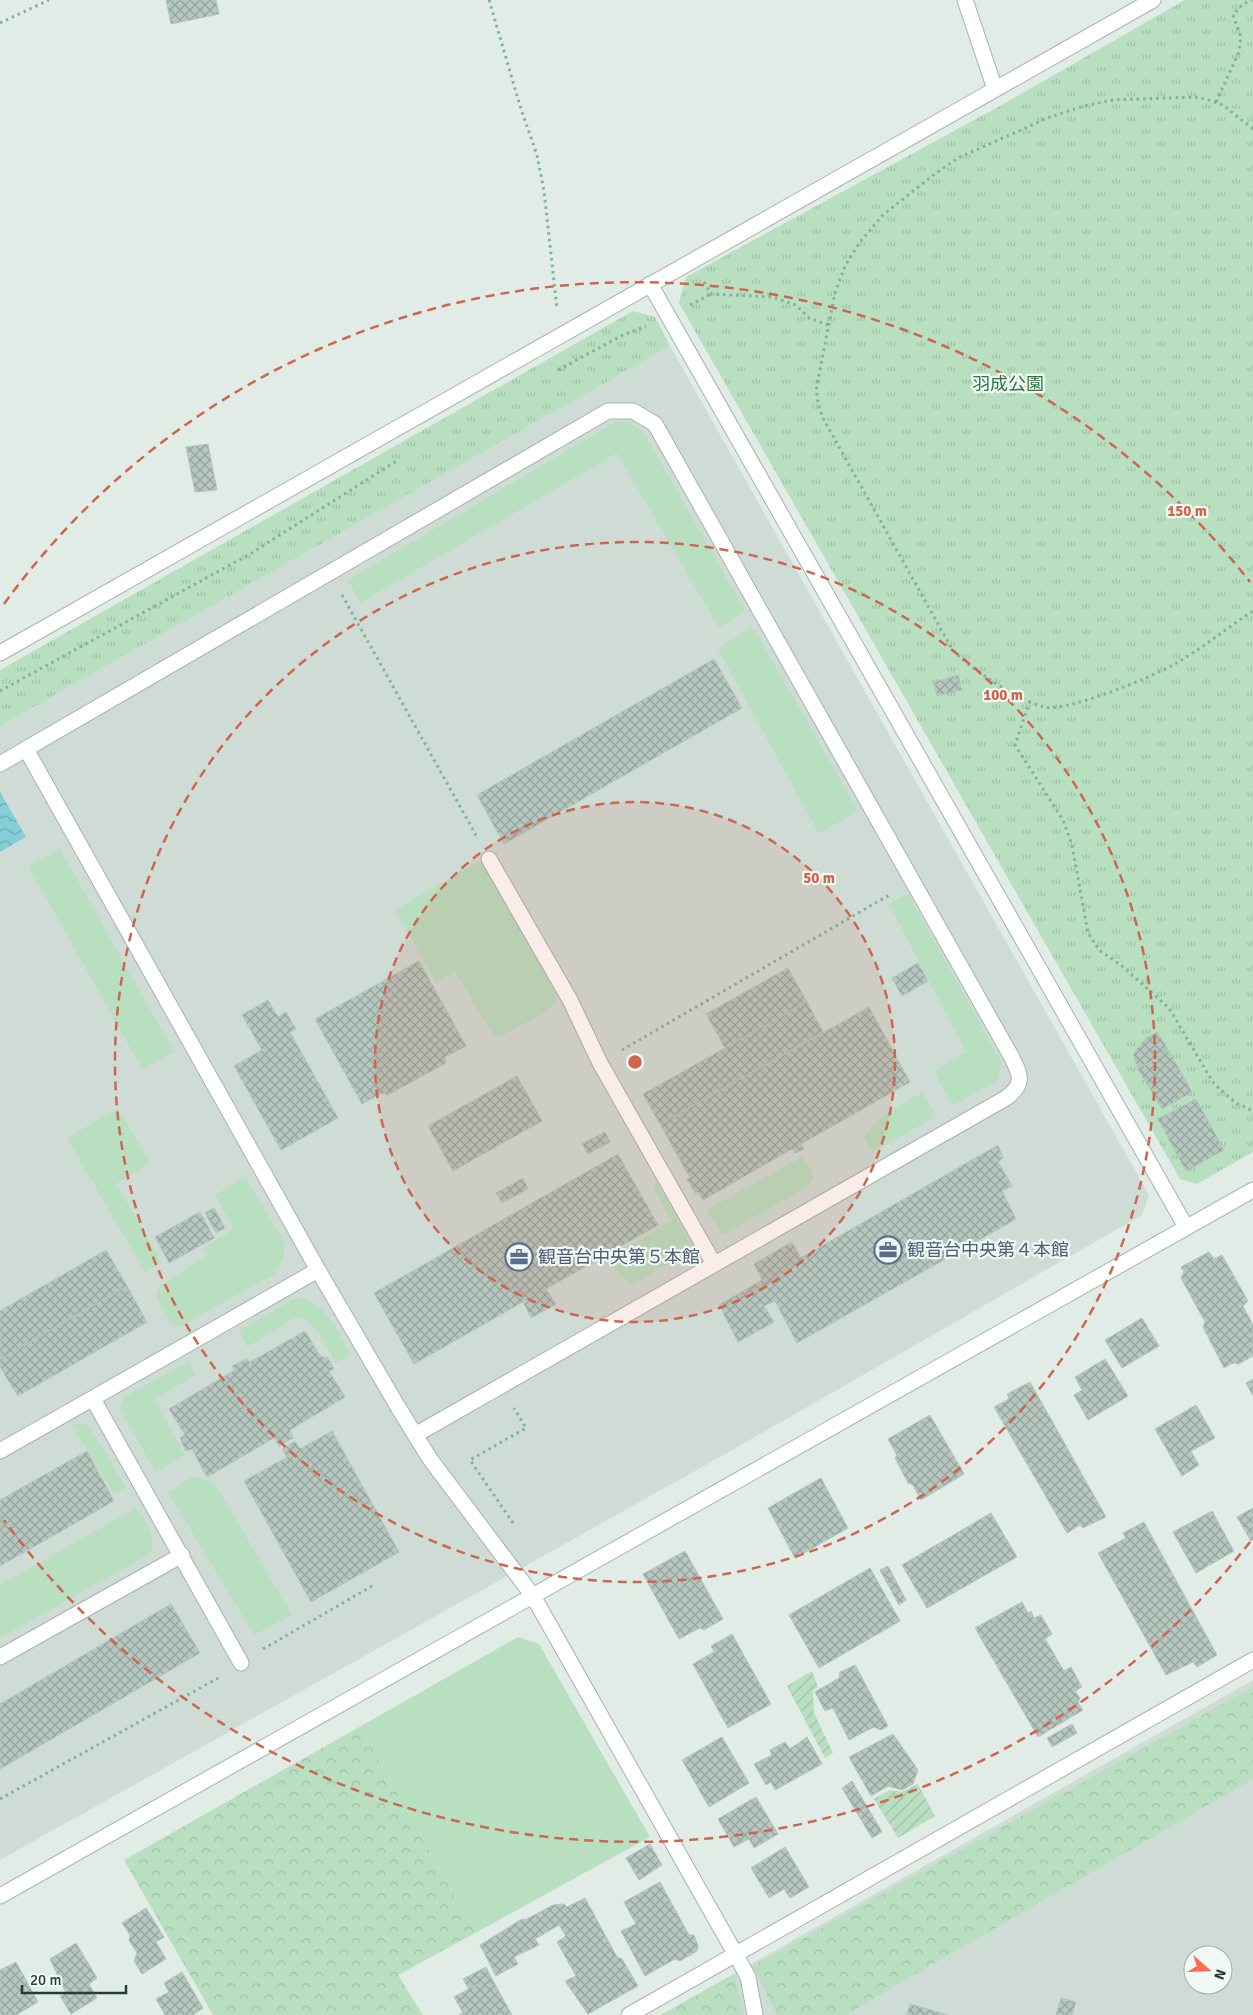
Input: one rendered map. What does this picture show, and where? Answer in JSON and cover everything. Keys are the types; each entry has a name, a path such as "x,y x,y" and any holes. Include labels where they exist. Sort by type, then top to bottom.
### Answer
{"street":[{"path":"965,0 995,88"},
{"path":"0,653 1153,0"},
{"path":"650,284 1186,1227"},
{"path":"0,764 608,411 633,411 654,424 1010,1056 1020,1079 1018,1086 1006,1098 415,1435"},
{"path":"26,749 318,1270 415,1435 430,1459 533,1596 748,1977 755,2015"},
{"path":"489,859 570,1000 600,1063 714,1264"},
{"path":"0,1896 1253,1190"},
{"path":"0,1451 318,1270"},
{"path":"93,1399 241,1663"},
{"path":"0,1657 182,1555"},
{"path":"629,2015 1253,1660"}],"path":[{"path":"0,23 49,0"},
{"path":"489,0 520,109 537,155 544,191 553,289 562,334"},
{"path":"1216,102 1239,52 1241,37 1233,15 1243,4 1252,0"},
{"path":"1253,129 1223,105 1195,97 1113,100 1084,106 1042,121 958,158 883,215 860,242 846,266 835,293 816,390 824,420 952,649 961,659 992,680 1030,701 1045,707 1062,708 1085,701 1171,667 1253,611"},
{"path":"691,261 711,294"},
{"path":"688,306 711,294 772,297 796,305 809,318 828,325"},
{"path":"556,371 620,336 653,324"},
{"path":"0,691 86,641 250,554 406,455"},
{"path":"330,572 489,859"},
{"path":"1030,701 1015,745 1063,820 1072,845 1088,933 1099,950 1122,966 1169,1008 1214,1084 1236,1103 1253,1111"},
{"path":"600,1063 912,882"},
{"path":"502,1385 526,1428 470,1460 517,1528"},
{"path":"0,1799 215,1680 374,1586"}],"shaded area":[{"path":"670,346 1149,1195 1142,1215 720,1457 0,1860 0,726"},
{"path":"1253,1680 1253,2015 661,2015"}],"green space":[{"name":"羽成公園","path":"1185,0 1253,0 1253,1152 1197,1184 1180,1179 679,303 686,277 998,107"},
{"path":"633,311 655,317 670,346 0,726 0,670"},
{"path":"617,421 632,424 643,431 745,611 719,628 617,453 360,603 348,580"},
{"path":"750,628 756,632 858,811 819,834 718,649"},
{"path":"60,849 174,1052 142,1069 29,867"},
{"path":"481,860 556,993 556,1003 547,1012 501,1036 494,1037 455,972 436,983 395,910"},
{"path":"908,894 1002,1063 998,1080 952,1106 934,1071 966,1052 889,904"},
{"path":"923,1092 936,1117 872,1152 864,1137 869,1129 890,1111"},
{"path":"118,1108 150,1163 116,1184 162,1262 145,1272 67,1138"},
{"path":"802,1157 810,1167 814,1178 808,1187 722,1235 706,1210"},
{"path":"245,1177 285,1243 283,1259 274,1275 180,1326 171,1324 156,1295 160,1286 207,1255 203,1248 234,1229 215,1195"},
{"path":"657,1182 694,1250 632,1285 603,1261 671,1221 653,1186"},
{"path":"300,1298 310,1301 325,1312 351,1355 335,1363 324,1341 314,1328 302,1319 294,1318 247,1347 239,1331 291,1300"},
{"path":"189,1362 196,1375 154,1399 185,1455 155,1472 120,1408 124,1397"},
{"path":"82,1423 89,1426 126,1487 114,1494 72,1425"},
{"path":"194,1476 215,1484 292,1615 254,1635 168,1492"},
{"path":"136,1508 152,1536 153,1541 150,1554 0,1638 0,1585"},
{"path":"518,1637 539,1644 650,1837 475,1933 361,1726"},
{"path":"812,1671 818,1687 813,1691 814,1713 833,1753 825,1758 787,1686"},
{"path":"1253,1687 1253,1779 845,2015 777,2015 753,1966"},
{"path":"361,1726 475,1933 398,1975 423,2015 213,2015 124,1860"},
{"path":"918,1784 935,1816 898,1838 874,1799 890,1790 902,1792"},
{"path":"734,1974 744,2015 661,2015"}],"water":[{"path":"0,792 26,837 0,852"}],"building":[{"path":"166,0 216,0 219,14 171,24"},
{"path":"208,444 217,490 195,492 186,447"},
{"path":"714,659 742,708 504,844 477,795"},
{"path":"958,675 962,690 937,696 934,682"},
{"path":"419,961 466,1046 445,1057 446,1063 388,1095 382,1093 362,1104 315,1019"},
{"path":"918,963 928,981 902,996 892,978"},
{"path":"788,968 807,1002 725,1048 706,1014"},
{"path":"268,1000 278,1017 286,1012 296,1029 290,1032 338,1118 281,1150 234,1066 262,1050 242,1015"},
{"path":"807,1002 823,1032 660,1124 643,1094"},
{"path":"869,1007 910,1082 801,1144 804,1149 795,1153 792,1149 703,1200 698,1192 695,1193 687,1179 690,1178 660,1124"},
{"path":"1157,1032 1169,1051 1138,1069 1133,1054 1146,1038"},
{"path":"1169,1051 1192,1092 1162,1109 1138,1069"},
{"path":"517,1076 542,1121 453,1171 428,1126"},
{"path":"1196,1099 1224,1150 1186,1171 1158,1119"},
{"path":"605,1132 610,1142 588,1154 582,1144"},
{"name":"観音台中央第４本館","path":"998,1145 1003,1158 998,1162 1012,1186 1002,1191 1016,1219 797,1343 775,1301 764,1306 774,1322 738,1342 719,1305 762,1280 754,1264 792,1242 801,1258"},
{"name":"観音台中央第５本館","path":"618,1154 658,1225 546,1289 556,1304 531,1318 523,1302 414,1364 374,1293"},
{"path":"523,1178 528,1189 502,1203 496,1193"},
{"path":"214,1208 225,1228 216,1233 205,1213"},
{"path":"200,1212 214,1238 169,1263 155,1237"},
{"path":"106,1250 127,1286 0,1359 0,1311"},
{"path":"1209,1252 1214,1259 1222,1255 1248,1301 1243,1306 1253,1325 1253,1356 1239,1364 1233,1363 1224,1368 1203,1327 1205,1322 1181,1278 1184,1272 1181,1267"},
{"path":"127,1286 147,1322 18,1396 0,1367 0,1359"},
{"path":"1142,1318 1159,1346 1122,1368 1105,1340"},
{"path":"305,1331 320,1356 328,1358 334,1369 329,1371 345,1397 290,1430 293,1438 279,1446 274,1438 207,1477 192,1449 186,1451 180,1438 185,1435 169,1409 235,1370 232,1366 246,1359 250,1362"},
{"path":"1105,1359 1128,1396 1088,1420 1074,1395 1082,1390 1075,1377"},
{"path":"1253,1379 1253,1396 1246,1383"},
{"path":"1030,1382 1106,1517 1083,1528 1080,1525 1067,1533 994,1407 1009,1399 1007,1394"},
{"path":"1196,1405 1215,1438 1191,1451 1199,1465 1182,1476 1155,1429"},
{"path":"930,1415 964,1474 921,1500 913,1485 908,1483 895,1458 897,1455 888,1439"},
{"path":"332,1431 399,1552 311,1602 244,1481 287,1457 282,1449 295,1441 300,1449"},
{"path":"87,1451 114,1501 0,1566 0,1500"},
{"path":"821,1478 848,1528 795,1558 768,1508"},
{"path":"1253,1508 1253,1540 1251,1541 1237,1517"},
{"path":"1212,1511 1234,1551 1196,1573 1173,1532"},
{"path":"991,1513 1017,1557 927,1608 902,1565"},
{"path":"1144,1522 1217,1655 1197,1667 1193,1662 1166,1675 1098,1553 1126,1538 1123,1533"},
{"path":"685,1551 723,1619 704,1630 700,1628 679,1639 643,1574"},
{"path":"888,1566 906,1600 899,1605 880,1570"},
{"path":"870,1568 900,1621 819,1668 789,1615"},
{"path":"1022,1602 1028,1613 1031,1611 1034,1618 1041,1615 1052,1634 1045,1639 1064,1671 1071,1667 1082,1687 1075,1691 1080,1698 1078,1703 1083,1710 1038,1737 975,1628"},
{"path":"171,1604 200,1653 0,1769 0,1704"},
{"path":"732,1634 771,1704 728,1728 693,1664 714,1652 711,1646"},
{"path":"855,1665 888,1726 881,1730 874,1727 849,1740 833,1708 825,1711 815,1692 839,1678 840,1672"},
{"path":"1072,1724 1077,1733 1052,1747 1047,1738"},
{"path":"893,1734 918,1770 913,1784 902,1790 888,1786 871,1796 849,1757"},
{"path":"722,1737 749,1783 709,1807 682,1760"},
{"path":"807,1737 822,1764 775,1790 771,1782 766,1785 754,1764 772,1755 770,1750 785,1742 790,1749"},
{"path":"852,1781 882,1832 872,1838 842,1788"},
{"path":"756,1797 778,1834 754,1848 749,1839 734,1847 718,1819"},
{"path":"650,1844 662,1865 639,1880 626,1858"},
{"path":"785,1847 809,1887 790,1898 784,1889 769,1898 751,1868"},
{"path":"660,1882 689,1935 694,1935 698,1946 697,1951 680,1961 675,1959 645,1976 621,1931 636,1924 624,1902"},
{"path":"585,1898 617,1957 622,1959 638,1986 588,2014 565,1981 576,1976 557,1942 566,1936 559,1925 535,1939 539,1945 514,1957 518,1964 496,1976 480,1945 522,1919 525,1920 553,1905 564,1904 567,1907"},
{"path":"146,1908 164,1937 156,1942 166,1959 142,1974 134,1961 137,1953 129,1940 130,1935 122,1923"},
{"path":"76,1943 97,1978 89,1984 97,1998 71,2014 60,1996 66,1993 50,1959"},
{"path":"16,1962 38,2002 16,2015 0,2015 0,1970"},
{"path":"486,1967 491,1977 469,1989 463,1979"},
{"path":"182,1972 203,2008 193,2015 165,2015 156,1999 169,1992 164,1983"},
{"path":"491,1977 512,2015 459,2015 463,2013 454,1997"},
{"path":"1061,1998 1076,2002 1072,2015 1056,2015"},
{"path":"910,2004 948,2015 907,2015"}],"place":[{"name":"観音台中央第４本館","path":"888,1250"},
{"name":"観音台中央第５本館","path":"519,1257"}]}
